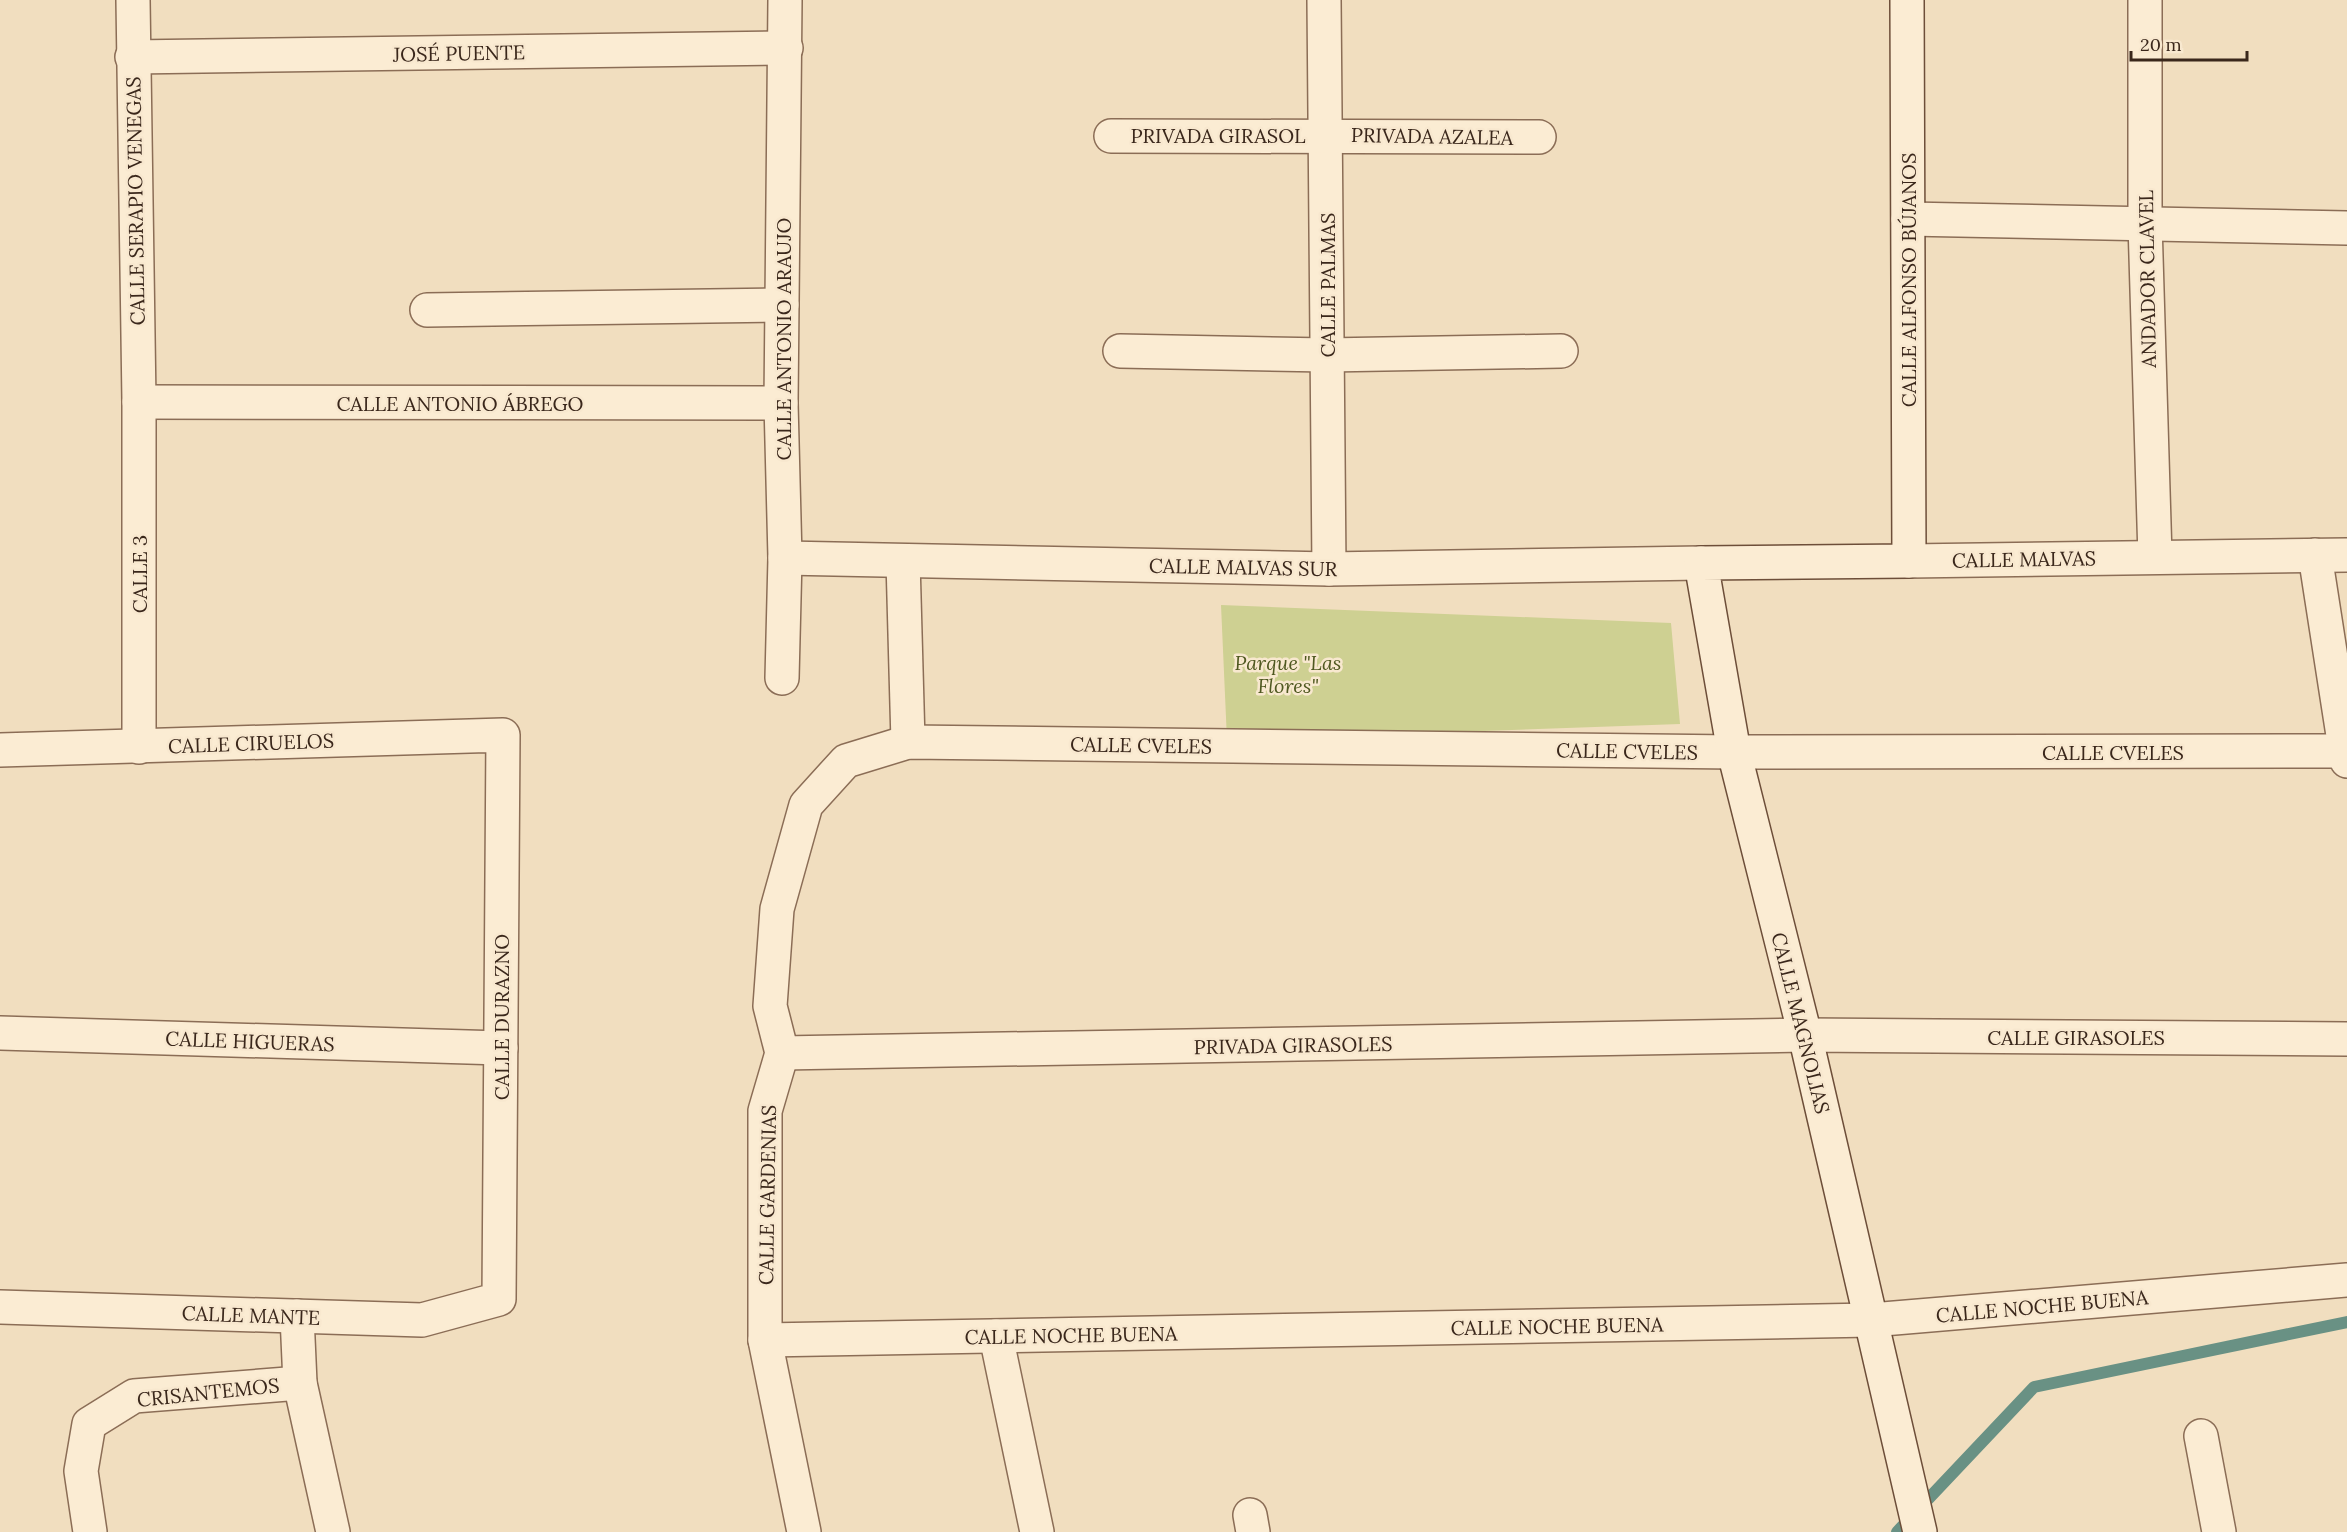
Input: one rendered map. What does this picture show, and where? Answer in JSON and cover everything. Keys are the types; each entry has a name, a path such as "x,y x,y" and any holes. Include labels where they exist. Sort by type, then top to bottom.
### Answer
{"street":[{"name":"CALLE SERAPIO VENEGAS","path":"133,0 132,57 140,402"},
{"name":"CALLE ANTONIO ARAUJO","path":"782,678 785,558 781,403 785,0"},
{"name":"CALLE PALMAS","path":"1324,0 1329,569"},
{"name":"CALLE ALFONSO BÚJANOS","path":"1907,0 1909,561"},
{"name":"ANDADOR CLAVEL","path":"2145,0 2145,224 2155,557"},
{"name":"JOSÉ PUENTE","path":"132,57 786,48"},
{"name":"PRIVADA GIRASOL","path":"1111,136 1325,135"},
{"name":"PRIVADA AZALEA","path":"1325,135 1539,137"},
{"path":"1908,219 2347,228"},
{"path":"427,310 782,305"},
{"path":"1120,351 1327,355 1561,351"},
{"name":"CALLE ANTONIO ÁBREGO","path":"140,402 781,403"},
{"name":"CALLE 3","path":"139,747 140,402"},
{"path":"2315,555 2346,754"},
{"name":"CALLE MALVAS","path":"1701,563 2347,555"},
{"name":"CALLE MALVAS SUR","path":"785,558 1329,569 1701,563"},
{"path":"782,1053 770,1006 777,909 806,805 846,761 908,742 903,561"},
{"name":"CALLE MAGNOLIAS","path":"1701,563 1734,752 1805,1035 1920,1532"},
{"name":"CALLE CIRUELOS","path":"0,750 503,735"},
{"name":"CALLE DURAZNO","path":"499,1299 503,735"},
{"name":"CALLE CVELES","path":"908,742 1734,752 2346,754"},
{"name":"CALLE HIGUERAS","path":"0,1033 501,1048"},
{"name":"PRIVADA GIRASOLES","path":"782,1053 1805,1035"},
{"name":"CALLE GIRASOLES","path":"1805,1035 2347,1039"},
{"name":"CALLE GARDENIAS","path":"782,1053 765,1111 765,1340 804,1532"},
{"name":"CALLE NOCHE BUENA","path":"765,1340 1870,1320 2347,1280"},
{"name":"CALLE MANTE","path":"0,1307 422,1320 499,1299"},
{"path":"297,1316 300,1383 333,1532"},
{"path":"996,1336 1037,1532"},
{"name":"CRISANTEMOS","path":"90,1532 81,1471 88,1424 134,1396 300,1383"},
{"path":"2201,1436 2218,1532"}],"green space":[{"name":"Parque \"Las Flores\"","path":"1221,605 1671,623 1680,724 1227,740"}],"waterway":[{"path":"1897,1532 2034,1387 2347,1322"}]}
